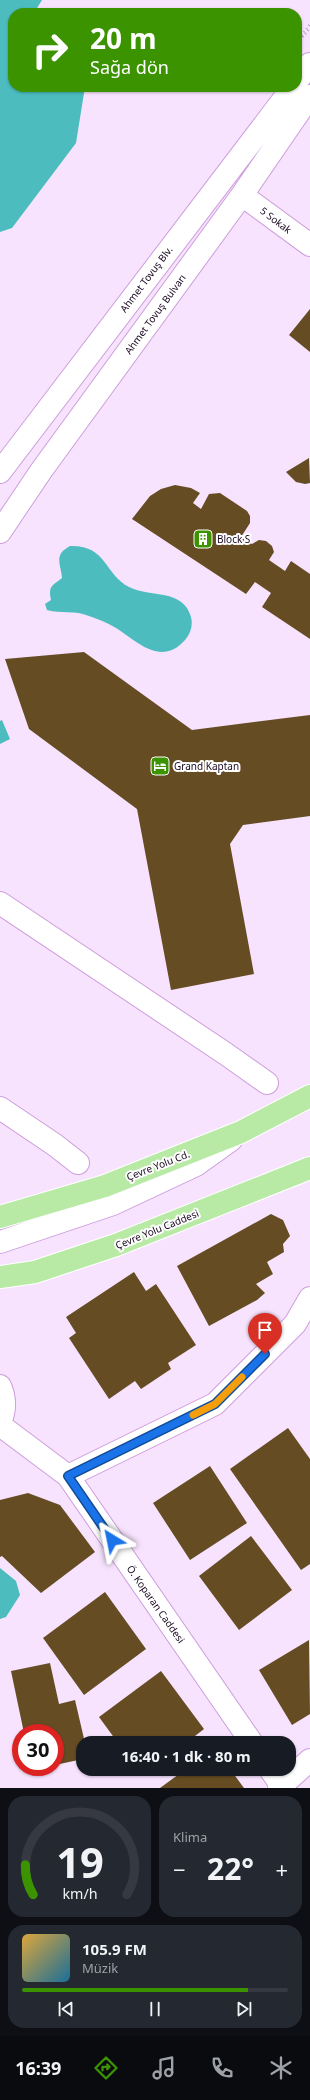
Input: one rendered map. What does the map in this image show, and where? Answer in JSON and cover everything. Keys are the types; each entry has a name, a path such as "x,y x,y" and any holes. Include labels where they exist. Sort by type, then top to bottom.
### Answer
{"highway":[{"name":"Çevre Yolu Cd.","path":"0,1217 105,1186 241,1132 310,1096"},
{"name":"Çevre Yolu Caddesi","path":"0,1277 35,1272 116,1245 310,1168"}],"street":[{"path":"302,74 310,64"},
{"name":"Ahmet Tovuş Blv.","path":"0,472 289,92"},
{"name":"Ahmet Tovuş Bulvarı","path":"0,532 41,471 242,195 310,96"},
{"name":"5 Sokak","path":"242,195 310,245"},
{"path":"0,904 213,1045 267,1083"},
{"path":"0,1108 56,1145 78,1163"},
{"path":"0,1242 113,1204 196,1165 241,1132"},
{"path":"68,1476 215,1404 294,1324 310,1298"},
{"path":"0,1386 4,1400 4,1413 0,1424"},
{"name":"Ö. Koparan Caddesi","path":"0,1424 68,1476 247,1736"},
{"path":"278,1783 310,1760"}],"path":[{"path":"302,36 310,24"},
{"path":"302,37 310,28"}],"shaded area":[{"path":"0,0 42,0 37,8 8,8 8,92 84,92 76,143 12,228 0,232"},
{"path":"70,546 82,547 91,550 104,561 114,575 129,587 165,595 181,602 187,608 192,620 190,632 185,640 176,648 158,652 141,645 113,626 96,618 78,613 47,610 45,604 51,600 51,589 53,585 62,578 59,560 61,553"},
{"path":"2,720 10,739 0,744 0,721"},
{"path":"0,1568 16,1581 20,1595 6,1617 0,1619"}],"building":[{"path":"310,309 310,352 289,335"},
{"path":"309,458 310,483 305,484 296,482 286,472"},
{"name":"Block S","path":"175,485 191,488 200,493 193,503 201,509 209,494 220,493 247,511 250,516 250,523 241,537 252,544 259,540 266,541 272,546 274,552 269,560 285,571 291,561 310,574 310,639 262,607 271,593 255,582 246,594 132,519 150,496 161,489"},
{"path":"84,652 192,730 310,715 310,816 243,825 230,844 254,974 171,990 137,809 29,729 5,659"},
{"path":"271,1214 283,1220 290,1236 283,1244 284,1252 267,1262 273,1274 256,1284 265,1293 257,1300 209,1326 177,1266"},
{"path":"134,1272 146,1291 156,1284 196,1345 168,1363 171,1369 141,1389 135,1381 109,1399 69,1338 76,1333 66,1317"},
{"path":"288,1428 310,1459 310,1564 301,1570 230,1469"},
{"path":"210,1466 247,1523 190,1560 153,1503"},
{"path":"28,1493 60,1505 95,1552 41,1593 2,1556 0,1557 0,1500"},
{"path":"251,1536 292,1590 239,1630 199,1576"},
{"path":"105,1592 146,1649 84,1695 43,1638"},
{"path":"309,1640 310,1714 292,1725 259,1670"},
{"path":"50,1663 59,1704 75,1700 83,1736 76,1736 76,1760 64,1763 64,1724 22,1724 11,1671"},
{"path":"161,1671 204,1729 195,1736 113,1736 99,1717"},
{"path":"176,1776 235,1776 244,1788 160,1788"}],"slow traffic":[{"path":"193,1415 215,1404 242,1377"}],"place":[{"name":"Block S","path":"203,539"},
{"name":"Grand Kaptan","path":"160,766"}],"route":[{"path":"112,1540 68,1476 215,1404 265,1354"}]}
